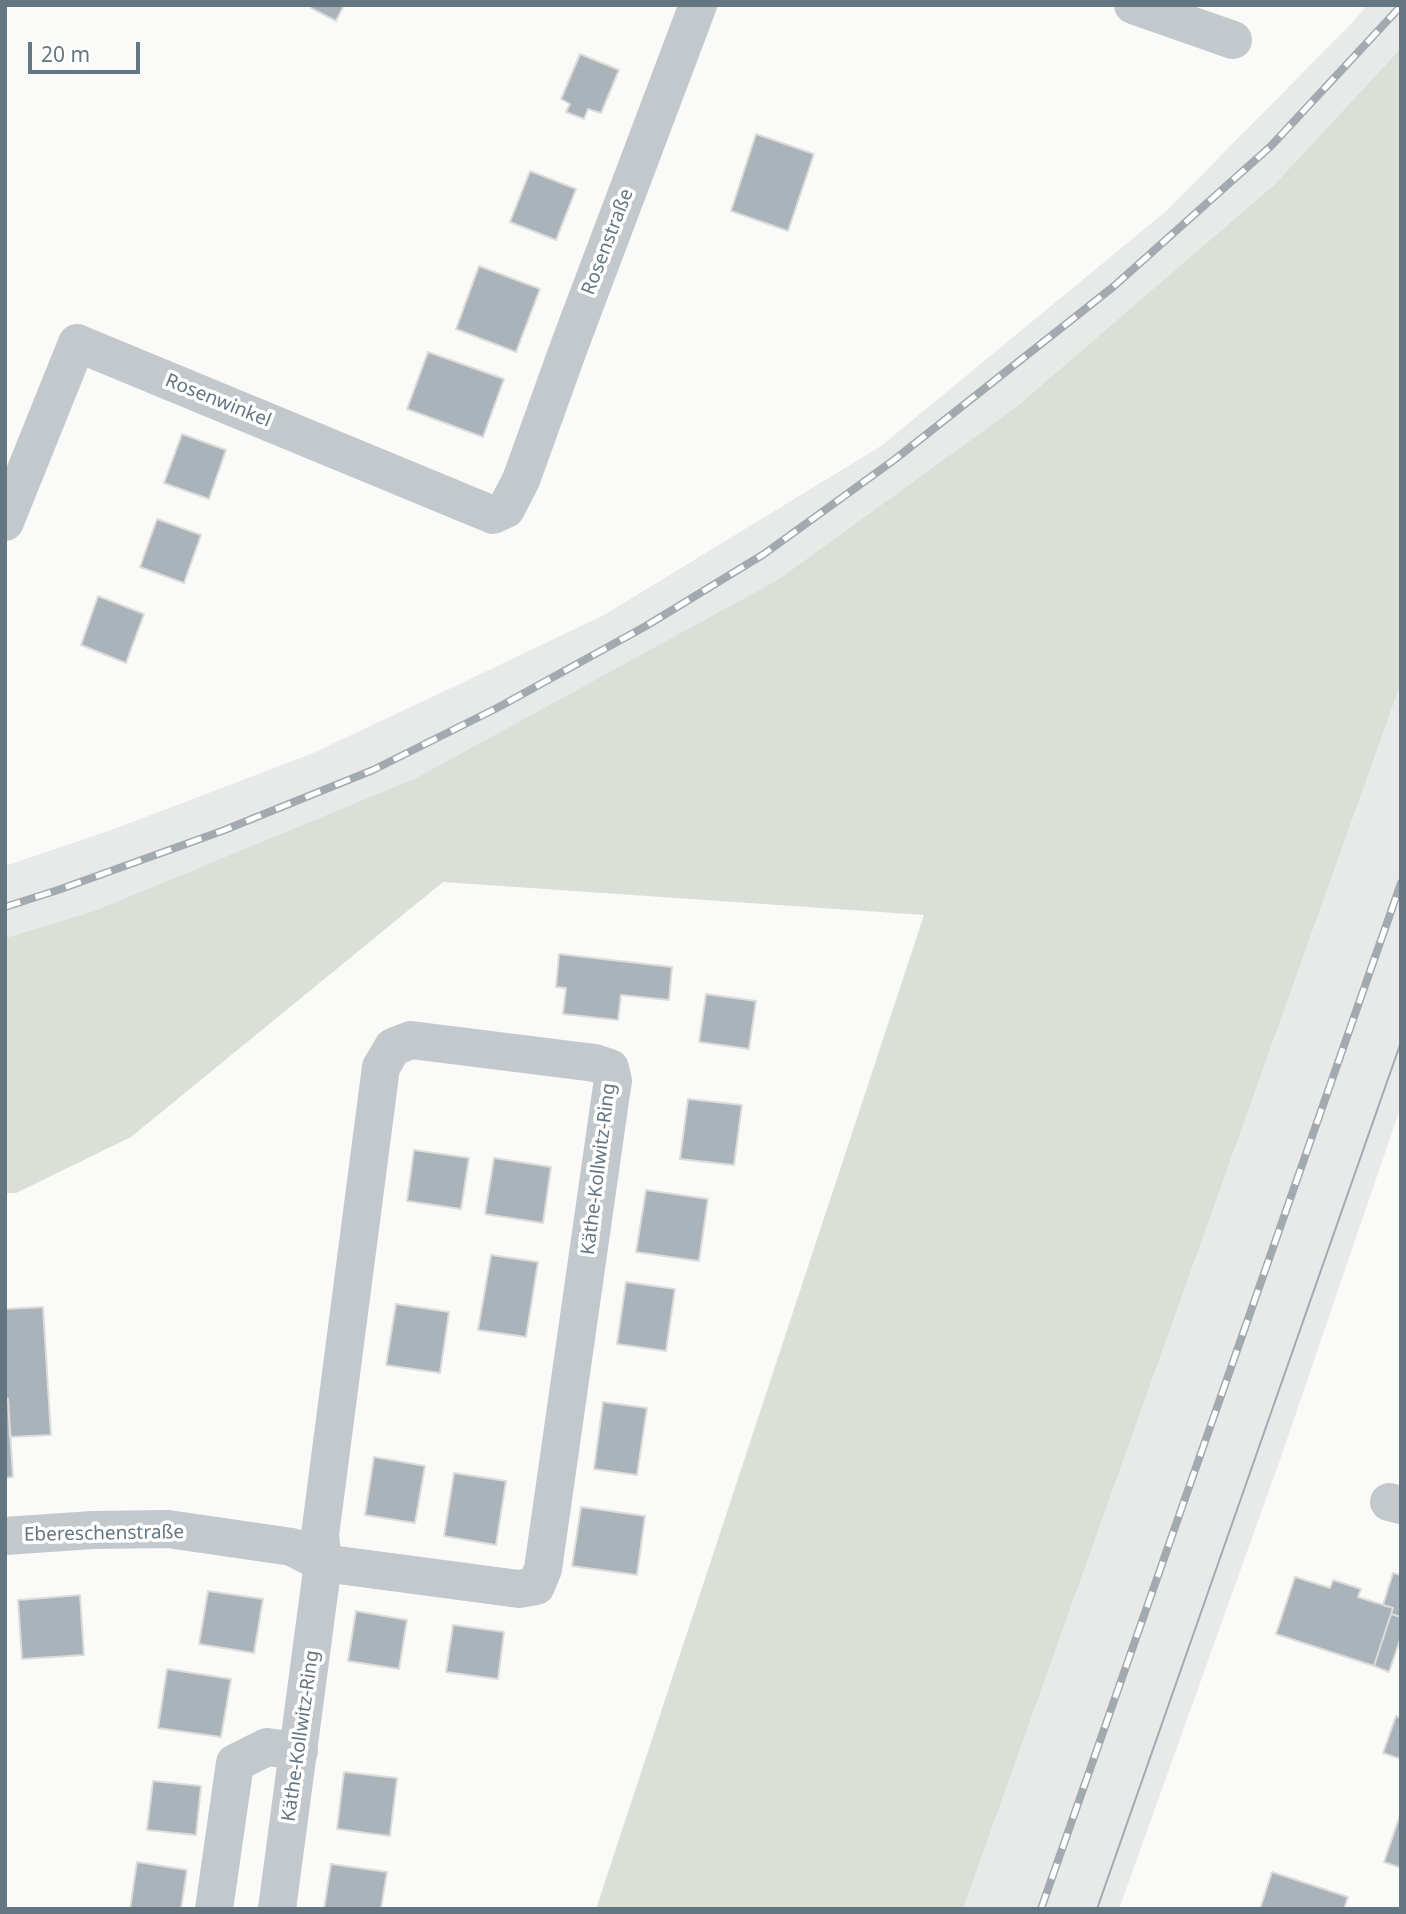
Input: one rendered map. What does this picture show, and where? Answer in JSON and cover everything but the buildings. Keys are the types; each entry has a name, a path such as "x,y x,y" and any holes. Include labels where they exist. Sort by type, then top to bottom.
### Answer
{"street":[{"name":"Rosenstraße","path":"521,480 698,5"},
{"path":"1133,5 1233,40"},
{"name":"Rosenwinkel","path":"5,522 77,343 494,515 506,509 521,480"},
{"name":"Käthe-Kollwitz-Ring","path":"277,1909 323,1563 320,1535 381,1067 393,1047 411,1040 595,1063 610,1068 613,1081 610,1107 543,1569 536,1586 519,1589 323,1563"},
{"name":"Ebereschenstraße","path":"5,1536 93,1530 168,1529 292,1548 323,1563"},
{"path":"214,1909 235,1763 267,1747 299,1751"}],"shaded area":[{"path":"1367,5 1401,5 1401,48 1275,184 1016,407 779,579 416,778 94,911 5,938 5,866 114,829 311,754 604,615 881,446 1165,212"},
{"path":"1401,48 1401,683 963,1909 596,1909 924,915 443,882 131,1137 16,1193 5,1193 5,938 94,911 416,778 779,579 1016,407 1275,184"},
{"path":"1401,683 1401,1106 1281,1457 1119,1909 963,1909"}],"tram line":[{"path":"1097,1909 1401,1042"}],"railway":[{"path":"5,907 222,831 373,770 497,708 646,626 764,554 894,460 1113,287 1271,146 1401,6"},
{"path":"1041,1909 1401,883"}]}
